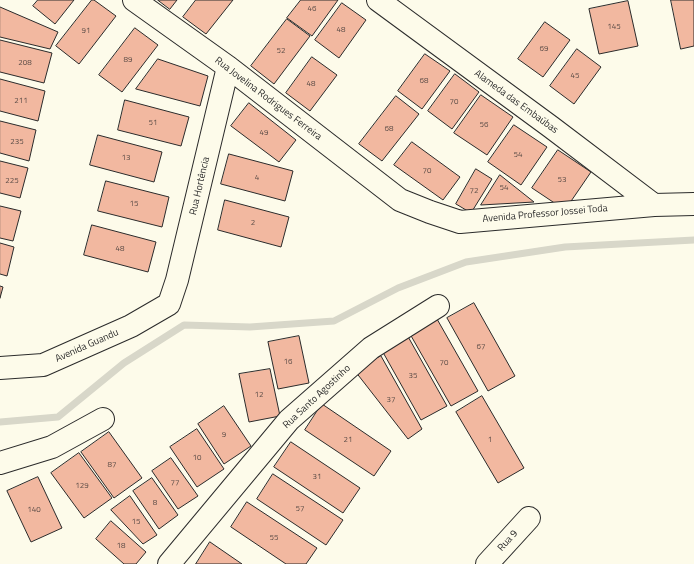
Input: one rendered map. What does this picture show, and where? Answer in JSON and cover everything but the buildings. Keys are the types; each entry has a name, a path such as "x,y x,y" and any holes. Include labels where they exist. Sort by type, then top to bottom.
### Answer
{"street":[{"name":"Rua Jovelina Rodrigues Ferreira","path":"134,0 228,67 400,200"},
{"name":"Alameda das Embaúbas","path":"381,1 654,205"},
{"name":"Rua Hortência","path":"169,304 177,280 228,67"},
{"name":"Avenida Professor Jossei Toda","path":"400,200 460,222 654,205 694,204"},
{"name":"Avenida Guandu","path":"0,368 43,366 131,326 169,304"},
{"name":"Rua Santo Agostinho","path":"169,564 289,420 371,348 438,306"},
{"path":"0,463 52,447 103,419"},
{"name":"Rua 9","path":"488,564 529,518"}],"waterway":[{"path":"0,422 58,417 124,363 184,325 250,327 334,321 398,288 466,262 565,247 694,240"}]}
